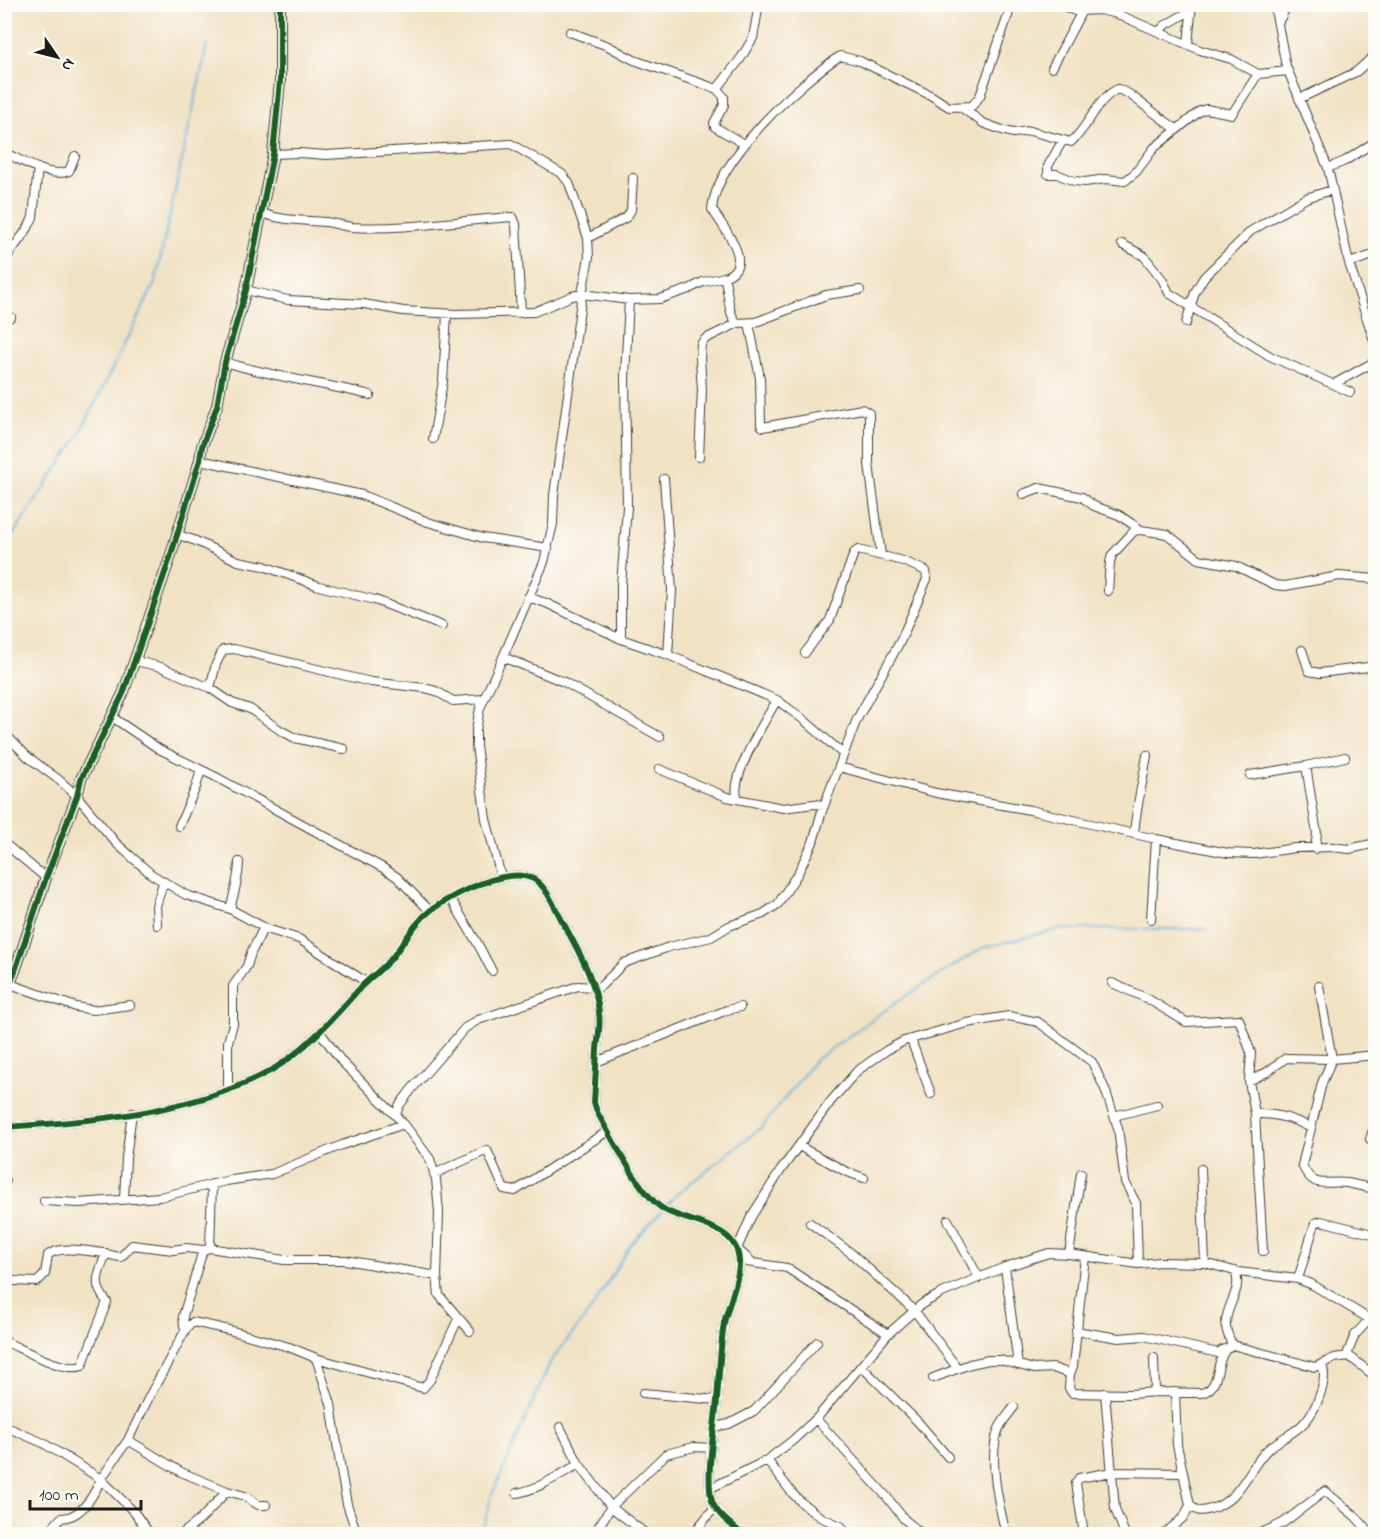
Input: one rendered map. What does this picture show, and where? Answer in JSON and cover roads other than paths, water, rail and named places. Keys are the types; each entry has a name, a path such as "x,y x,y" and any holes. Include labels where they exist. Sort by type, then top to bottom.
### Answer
{"street":[{"path":"4,997 77,796 81,779 112,717 136,657 200,460 202,446 217,406 225,362 246,290 273,154 280,81 279,4"},
{"path":"717,89 753,38 759,4"},
{"path":"246,290 288,300 345,302 403,311 447,314 520,313 546,309 572,296 582,294 629,300 660,299 689,290 703,282 724,277 732,274 738,266 739,252 712,209 714,195 744,144 787,99 840,56 860,61 932,96 949,107 972,106 980,96 1012,4"},
{"path":"1059,4 1076,11 1100,10 1117,14 1210,54 1230,59 1258,74 1287,71"},
{"path":"1275,4 1287,71 1328,168 1349,263 1376,347"},
{"path":"1278,23 1288,4"},
{"path":"1158,32 1191,8"},
{"path":"1188,44 1191,8"},
{"path":"1052,68 1082,11"},
{"path":"570,32 608,46 634,60 717,89 724,97 724,105 714,123 715,127 744,144"},
{"path":"1299,99 1356,72 1376,54"},
{"path":"1063,140 1048,166 1048,174 1057,174 1074,181 1106,179 1125,181 1136,172 1154,148 1200,111 1206,109 1232,114 1258,74"},
{"path":"962,108 983,123 1002,130 1013,133 1030,131 1071,142 1080,134 1109,93 1118,89 1129,93 1176,129"},
{"path":"1328,168 1376,141"},
{"path":"273,154 326,155 511,144 562,174 569,183 588,238 589,256 548,548 477,718 476,746 486,819 501,877"},
{"path":"4,153 38,168 62,174 69,171 75,156"},
{"path":"4,261 28,228 33,217 38,168"},
{"path":"588,238 627,217 631,210 633,178"},
{"path":"1186,323 1196,292 1204,277 1251,231 1306,198 1332,190"},
{"path":"261,213 280,220 350,227 420,226 513,217 516,224 520,313"},
{"path":"1122,244 1144,256 1162,279 1169,293 1270,356 1350,392"},
{"path":"1349,263 1376,254"},
{"path":"724,277 728,287 732,316 738,323"},
{"path":"699,457 702,390 700,358 701,344 705,339 738,323 756,322 826,295 860,290"},
{"path":"621,639 621,585 627,496 626,376 629,300"},
{"path":"433,439 443,381 447,314"},
{"path":"749,323 760,378 761,424 763,427 862,409 869,413 869,464 881,555"},
{"path":"1334,384 1376,361"},
{"path":"225,362 282,378 319,383 370,395"},
{"path":"200,460 362,495 428,522 483,538 548,548"},
{"path":"664,479 672,590 668,655"},
{"path":"1023,494 1040,488 1082,496 1094,506 1119,515 1141,530"},
{"path":"1108,591 1112,555 1134,531 1141,530 1167,534 1199,559 1236,566 1275,585 1285,586 1339,576 1376,579"},
{"path":"176,534 238,561 264,566 319,586 375,600 442,626"},
{"path":"396,1115 405,1098 465,1028 478,1020 578,986 593,988 602,986 624,963 640,956 711,937 729,926 772,909 786,891 810,851 824,805 857,719 901,640 927,579 926,571 903,561 858,550 854,553 830,620 805,653"},
{"path":"528,597 546,603 621,639 668,655 777,700 843,754"},
{"path":"210,688 216,664 223,650 234,649 371,682 425,688 436,691 453,701 483,699"},
{"path":"1302,650 1309,671 1320,673 1376,666"},
{"path":"136,657 140,662 161,667 210,688 226,700 250,709 295,738 344,749"},
{"path":"503,657 564,682 660,736"},
{"path":"738,799 737,784 751,744 777,700"},
{"path":"112,717 159,749 383,868 397,878 430,911"},
{"path":"4,733 28,757 77,796 116,843 164,882 186,895 230,909 264,927 303,942 366,982"},
{"path":"1134,834 1147,756"},
{"path":"1250,775 1306,766 1345,756"},
{"path":"1306,766 1317,834 1315,849"},
{"path":"839,767 936,793 1030,810 1228,853 1254,854 1279,849 1332,847 1349,849 1376,843"},
{"path":"659,769 720,795 738,799 783,808 824,805"},
{"path":"179,826 201,770"},
{"path":"1151,919 1156,839"},
{"path":"4,843 46,878"},
{"path":"230,909 239,873 239,862"},
{"path":"4,1127 40,1125 132,1113 187,1103 228,1090 272,1070 320,1032 366,982 390,960 406,937 430,911 492,879 524,876 542,885 561,919 593,988 600,1020 594,1103 608,1131 642,1186 656,1204 667,1212 713,1227 751,1261"},
{"path":"157,925 156,906 164,882"},
{"path":"450,899 492,971"},
{"path":"228,1090 228,1042 232,1024 232,986 247,966 250,953 264,927"},
{"path":"1112,982 1148,999 1186,1022 1239,1019 1251,1053 1250,1081 1255,1114 1263,1251"},
{"path":"10,984 93,1010 130,1005"},
{"path":"1319,986 1332,1059 1322,1083 1302,1165 1309,1178 1326,1184 1345,1183 1376,1189"},
{"path":"596,1062 727,1010 740,1007"},
{"path":"742,1534 715,1507 711,1496 718,1369 725,1322 740,1263 737,1249 751,1217 781,1170 831,1101 857,1071 887,1050 911,1040 968,1023 1001,1017 1019,1017 1038,1022 1092,1062 1105,1089 1114,1116 1121,1139 1125,1182 1136,1203 1138,1264"},
{"path":"320,1032 342,1062 404,1124 430,1159 439,1212 437,1276 439,1295 470,1331"},
{"path":"911,1040 932,1094"},
{"path":"1250,1081 1286,1058 1332,1059 1376,1055"},
{"path":"1114,1116 1157,1105"},
{"path":"124,1199 126,1158 132,1113"},
{"path":"1255,1114 1270,1113 1295,1120 1311,1128"},
{"path":"1376,1121 1370,1139 1376,1144"},
{"path":"44,1201 79,1203 160,1197 212,1184 272,1174 342,1145 404,1124"},
{"path":"434,1174 487,1150 504,1189 514,1191 608,1131"},
{"path":"799,1146 845,1172 864,1178"},
{"path":"1201,1170 1205,1263"},
{"path":"1069,1254 1081,1173"},
{"path":"186,1329 183,1316 207,1249 212,1184"},
{"path":"948,1220 979,1278"},
{"path":"1298,1279 1315,1223 1321,1221 1376,1235"},
{"path":"810,1222 851,1253 914,1310 958,1369"},
{"path":"4,1278 37,1282 45,1274 48,1255 58,1249 106,1253 113,1257 121,1257 132,1245 173,1250 207,1249 284,1260 345,1260 437,1276"},
{"path":"4,1341 55,1365 74,1369 82,1366 107,1302 99,1292 96,1283 106,1253"},
{"path":"711,1488 767,1460 792,1441 816,1419 888,1334 914,1310 942,1293 1005,1267 1049,1253 1138,1264 1205,1263 1235,1271 1298,1279 1372,1321"},
{"path":"1085,1257 1073,1366 1068,1388 1072,1393 1201,1393 1210,1391 1222,1353 1230,1346"},
{"path":"740,1263 751,1261 787,1268 888,1334"},
{"path":"1005,1267 1018,1365"},
{"path":"1230,1346 1226,1323 1239,1281 1235,1271"},
{"path":"1347,1354 1355,1335 1372,1321 1376,1312"},
{"path":"47,1534 61,1518 70,1518 81,1509 96,1491 101,1479 128,1440 186,1329 193,1322 201,1322 289,1347 316,1358 423,1388 430,1380 458,1319"},
{"path":"1076,1331 1119,1338 1144,1336 1218,1353 1230,1346 1310,1366 1322,1365 1347,1354"},
{"path":"714,1426 729,1424 754,1411 817,1342"},
{"path":"1347,1354 1376,1377"},
{"path":"316,1358 331,1404 347,1504 357,1534"},
{"path":"1154,1358 1155,1392"},
{"path":"933,1378 970,1364 989,1360 1000,1360 1034,1369 1053,1368 1070,1374"},
{"path":"1175,1392 1177,1445 1182,1473 1190,1505 1200,1511 1220,1506 1229,1500 1267,1450 1304,1423 1323,1385 1324,1368 1322,1365"},
{"path":"862,1367 918,1422 948,1457"},
{"path":"643,1393 717,1400"},
{"path":"1106,1394 1115,1509 1125,1534"},
{"path":"1003,1534 994,1469 996,1441 999,1429 1014,1407"},
{"path":"816,1419 904,1519 922,1534"},
{"path":"4,1426 43,1443 101,1479 121,1498 150,1534"},
{"path":"560,1427 579,1464 611,1507 646,1534"},
{"path":"128,1440 181,1472 245,1496 258,1504 266,1505"},
{"path":"594,1534 611,1507 666,1454 694,1447 712,1448"},
{"path":"767,1460 802,1503 820,1517 841,1526 847,1534"},
{"path":"517,1493 540,1485 579,1464"},
{"path":"1083,1534 1076,1480 1078,1478 1112,1472 1182,1473"},
{"path":"188,1533 227,1491"},
{"path":"1259,1534 1283,1523 1325,1491 1371,1534"},
{"path":"1164,1534 1184,1517 1190,1505"},
{"path":"693,1534 715,1507"}],"waterway":[{"path":"4,548 77,439 155,283 207,45"},
{"path":"482,1534 491,1497 551,1361 591,1310 631,1244 678,1193 763,1126 814,1061 898,1001 982,948 1060,929 1206,929"}]}
